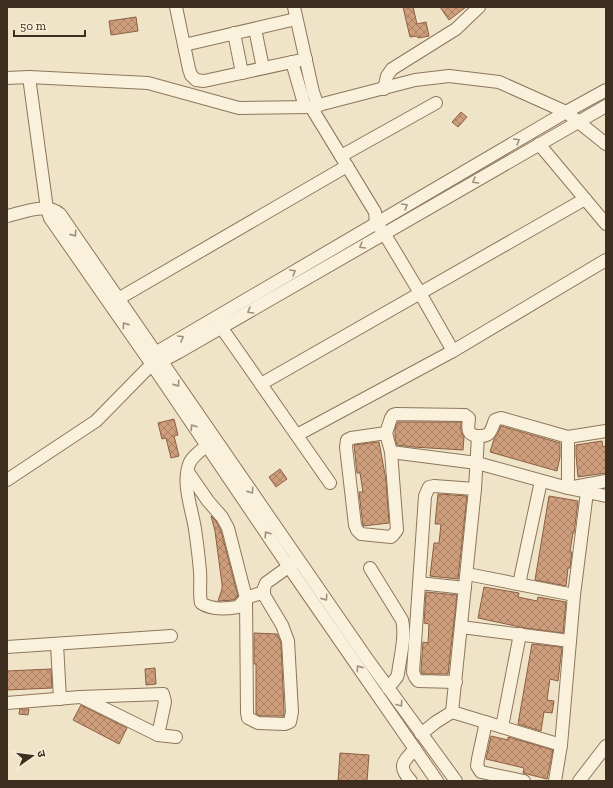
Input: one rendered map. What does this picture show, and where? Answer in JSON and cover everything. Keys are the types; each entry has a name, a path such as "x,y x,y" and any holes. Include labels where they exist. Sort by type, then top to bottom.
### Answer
{"street":[{"path":"176,7 191,75 196,80 204,82 306,59"},
{"path":"384,88 387,76 392,68 456,29 480,7"},
{"path":"184,45 255,29 295,13 313,92 311,107"},
{"path":"255,29 263,68"},
{"path":"234,33 242,73"},
{"path":"292,62 311,107 375,212 376,223 384,233 453,351"},
{"path":"7,78 29,77 148,83 239,108 311,107 415,80 449,76 499,82 566,112 606,144"},
{"path":"29,77 47,209 50,218 211,443 294,563 437,781"},
{"path":"7,480 96,421 153,361 173,343 606,90"},
{"path":"118,299 436,103"},
{"path":"153,361 221,328 606,106"},
{"path":"539,144 606,224"},
{"path":"261,384 585,199"},
{"path":"7,216 40,208 56,211 60,214 118,299 153,361"},
{"path":"297,435 453,351 606,260"},
{"path":"221,328 330,482"},
{"path":"386,433 351,438 348,440 346,447 355,525 361,534 391,536 397,530 391,452 386,433 393,415 465,415 469,418 469,432 473,436 484,437 489,434 495,420 500,418 568,437 606,431"},
{"path":"452,712 467,574 475,489 478,436"},
{"path":"568,437 568,488"},
{"path":"211,443 199,451 190,462 186,482 195,528 200,573 201,603 222,609 238,607 246,598 264,592"},
{"path":"391,452 477,463 568,488 606,496"},
{"path":"188,472 206,498 222,517 228,528 246,598 247,713 248,718 258,723 285,724 290,722 292,712 288,641 282,626 264,595 264,588 266,583 294,563"},
{"path":"519,584 541,481"},
{"path":"568,488 606,481"},
{"path":"456,682 418,681 413,672 425,496 429,487 434,486 475,489"},
{"path":"555,781 561,745 574,595 587,492"},
{"path":"189,502 206,498"},
{"path":"294,563 456,781"},
{"path":"370,568 402,620 404,628 398,674 388,688"},
{"path":"467,574 574,595"},
{"path":"418,583 465,588"},
{"path":"461,627 570,641"},
{"path":"502,727 520,634"},
{"path":"7,647 171,636"},
{"path":"57,644 60,699"},
{"path":"7,703 80,697 163,694 165,702 158,736"},
{"path":"80,697 158,736 176,737"},
{"path":"421,734 452,712 561,745"},
{"path":"486,722 477,766 481,772 524,781"},
{"path":"579,781 606,746"},
{"path":"411,781 403,768 404,760 415,749"}],"building":[{"path":"403,7 413,7 417,24 426,22 429,36 418,38 417,36 410,37"},
{"path":"440,7 466,7 449,20"},
{"path":"136,17 138,31 111,35 109,21"},
{"path":"461,112 467,117 458,127 452,122"},
{"path":"174,419 178,435 174,436 179,456 171,458 166,438 162,439 158,423"},
{"path":"398,422 461,422 461,432 464,437 463,450 397,445 395,428"},
{"path":"501,426 560,443 560,457 557,471 490,452 494,439"},
{"path":"602,441 603,447 606,446 606,473 578,477 576,445"},
{"path":"379,442 386,480 389,523 363,526 359,492 363,492 360,473 357,473 354,445"},
{"path":"280,469 287,479 276,487 269,477"},
{"path":"438,494 467,496 458,579 430,576 434,543 439,543 441,524 435,524"},
{"path":"549,496 578,501 570,552 572,552 570,568 568,568 566,586 535,580"},
{"path":"211,516 216,521 221,531 238,596 234,600 218,601 222,584 215,531"},
{"path":"484,587 519,593 518,597 537,601 538,597 566,602 563,633 525,628 478,618"},
{"path":"426,592 457,595 448,674 422,674 421,671 423,642 428,643 429,624 424,623"},
{"path":"254,633 277,634 281,643 284,716 260,716 256,714 256,664 254,664"},
{"path":"532,644 562,648 558,681 550,679 547,700 554,701 552,713 544,712 541,731 518,724"},
{"path":"155,668 156,684 146,685 145,669"},
{"path":"51,669 52,688 7,690 7,671"},
{"path":"81,705 127,728 119,744 73,720"},
{"path":"20,709 29,709 28,715 19,714"},
{"path":"491,736 508,740 508,737 553,750 547,779 523,773 524,768 486,759"},
{"path":"340,753 369,755 367,781 338,781"}]}
